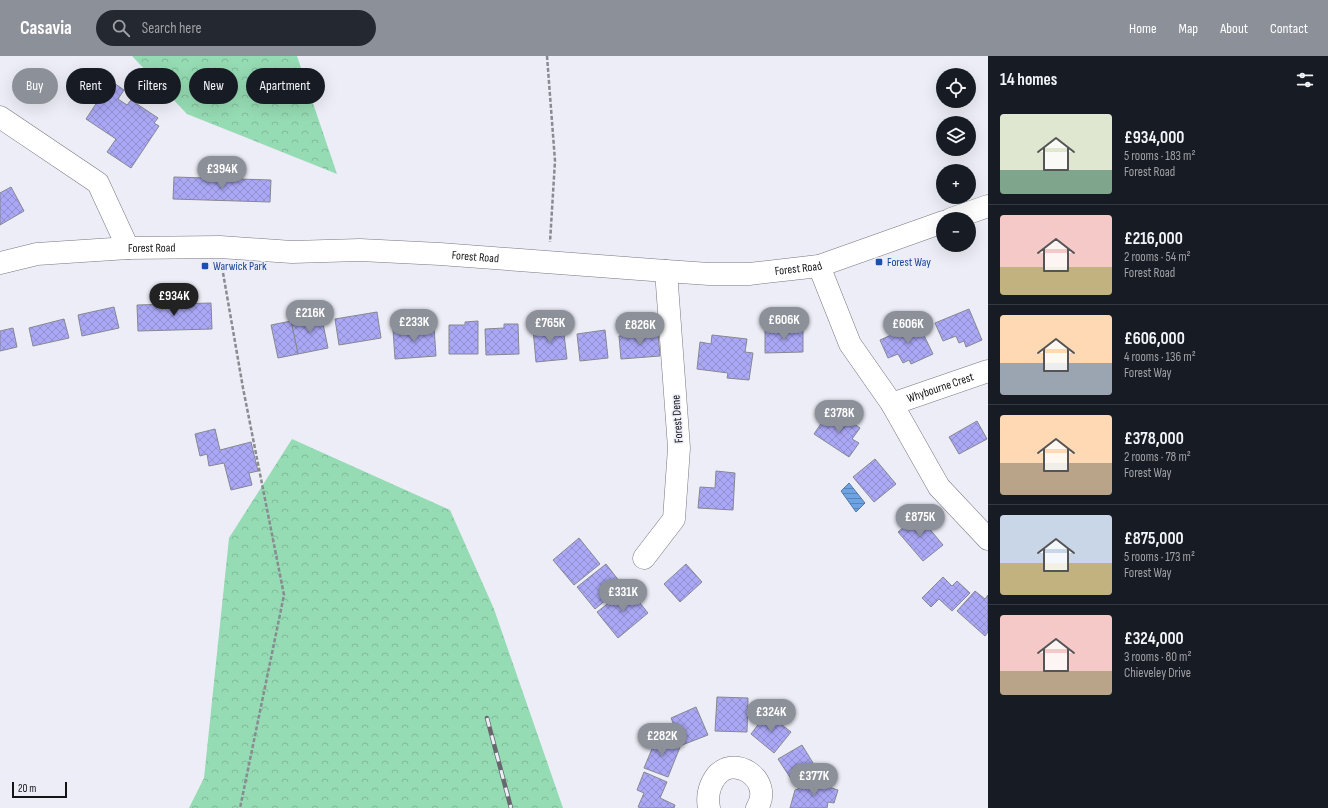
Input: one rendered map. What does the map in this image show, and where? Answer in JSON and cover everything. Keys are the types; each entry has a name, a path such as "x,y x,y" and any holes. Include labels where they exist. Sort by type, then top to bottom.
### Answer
{"street":[{"path":"0,117 98,183 128,248"},
{"path":"971,212 988,206"},
{"name":"Forest Road","path":"0,263 36,254 128,248 220,247 292,252 360,250 440,254 709,274 749,274 819,266 936,224"},
{"path":"819,266 850,344 892,404 939,487 988,539"},
{"name":"Forest Dene","path":"644,558 674,519 679,448 666,271"},
{"name":"Whybourne Crest","path":"892,404 988,371"},
{"path":"709,808 709,788 714,778 723,770 733,767 743,769 751,773 758,781 761,790 761,802 757,808"}],"path":[{"path":"547,56 555,161 549,263"},
{"path":"220,247 222,270 243,388 284,595 240,808"}],"green space":[{"path":"132,56 297,56 301,68 246,68 246,104 313,104 337,174 187,114 178,104 181,104 181,68 143,68"},
{"path":"292,439 450,510 494,609 563,808 189,808 204,778 229,538"}],"water":[{"path":"849,483 865,503 856,512 841,491"}],"building":[{"path":"116,84 124,90 118,99 127,105 137,104 158,118 154,123 159,126 131,168 107,152 116,139 86,119 96,104 116,104"},
{"path":"174,177 271,180 270,202 173,199"},
{"path":"11,187 24,211 0,225 0,193"},
{"path":"211,303 212,329 138,331 137,305"},
{"path":"114,307 119,328 82,336 78,315"},
{"path":"969,309 982,340 966,347 964,341 959,343 956,336 943,341 935,323"},
{"path":"377,312 381,338 339,345 335,319"},
{"path":"321,314 328,348 298,354 291,321"},
{"path":"64,319 69,338 33,346 29,328"},
{"path":"291,321 298,354 278,358 271,325"},
{"path":"478,321 478,354 449,354 449,325 465,325 465,322"},
{"path":"918,323 933,354 911,364 909,360 903,363 898,354 888,358 880,340"},
{"path":"504,324 518,324 519,354 486,355 485,329 504,328"},
{"path":"563,326 567,359 536,362 533,329"},
{"path":"434,327 436,356 395,359 393,329"},
{"path":"13,328 17,347 0,351 0,331"},
{"path":"803,329 803,352 765,353 765,330"},
{"path":"605,330 608,358 580,361 577,334"},
{"path":"658,333 660,356 621,359 619,336"},
{"path":"712,335 747,339 745,352 753,353 749,380 727,378 728,373 697,369 700,342 711,344"},
{"path":"828,413 842,422 845,418 860,428 852,439 859,443 849,457 814,434"},
{"path":"977,421 987,439 959,454 949,437"},
{"path":"215,429 220,450 251,442 258,471 249,473 252,485 231,490 224,463 209,466 207,454 200,456 195,434"},
{"path":"875,459 896,484 874,502 853,477"},
{"path":"716,471 735,473 733,510 698,508 700,487 715,488"},
{"path":"918,515 943,545 923,561 898,532"},
{"path":"579,538 600,564 574,585 553,560"},
{"path":"606,564 623,586 595,609 577,587"},
{"path":"686,564 702,582 680,602 664,584"},
{"path":"943,577 952,586 957,581 970,593 952,611 939,599 931,607 922,598"},
{"path":"628,588 648,613 618,638 597,612"},
{"path":"975,591 985,599 988,595 988,632 985,636 957,611"},
{"path":"717,697 748,698 747,732 715,731"},
{"path":"696,707 708,735 682,745 671,718"},
{"path":"767,713 791,732 774,753 751,734"},
{"path":"657,737 680,747 668,777 644,768"},
{"path":"802,745 818,771 795,785 778,759"},
{"path":"644,772 667,782 660,798 675,805 674,808 638,807 644,793 637,790"},
{"path":"816,783 838,790 834,803 828,802 827,808 790,808 795,790"}],"railway":[{"path":"487,718 511,808"}],"place":[{"name":"Forest Way","path":"879,262"},
{"name":"Warwick Park","path":"205,266"}]}
